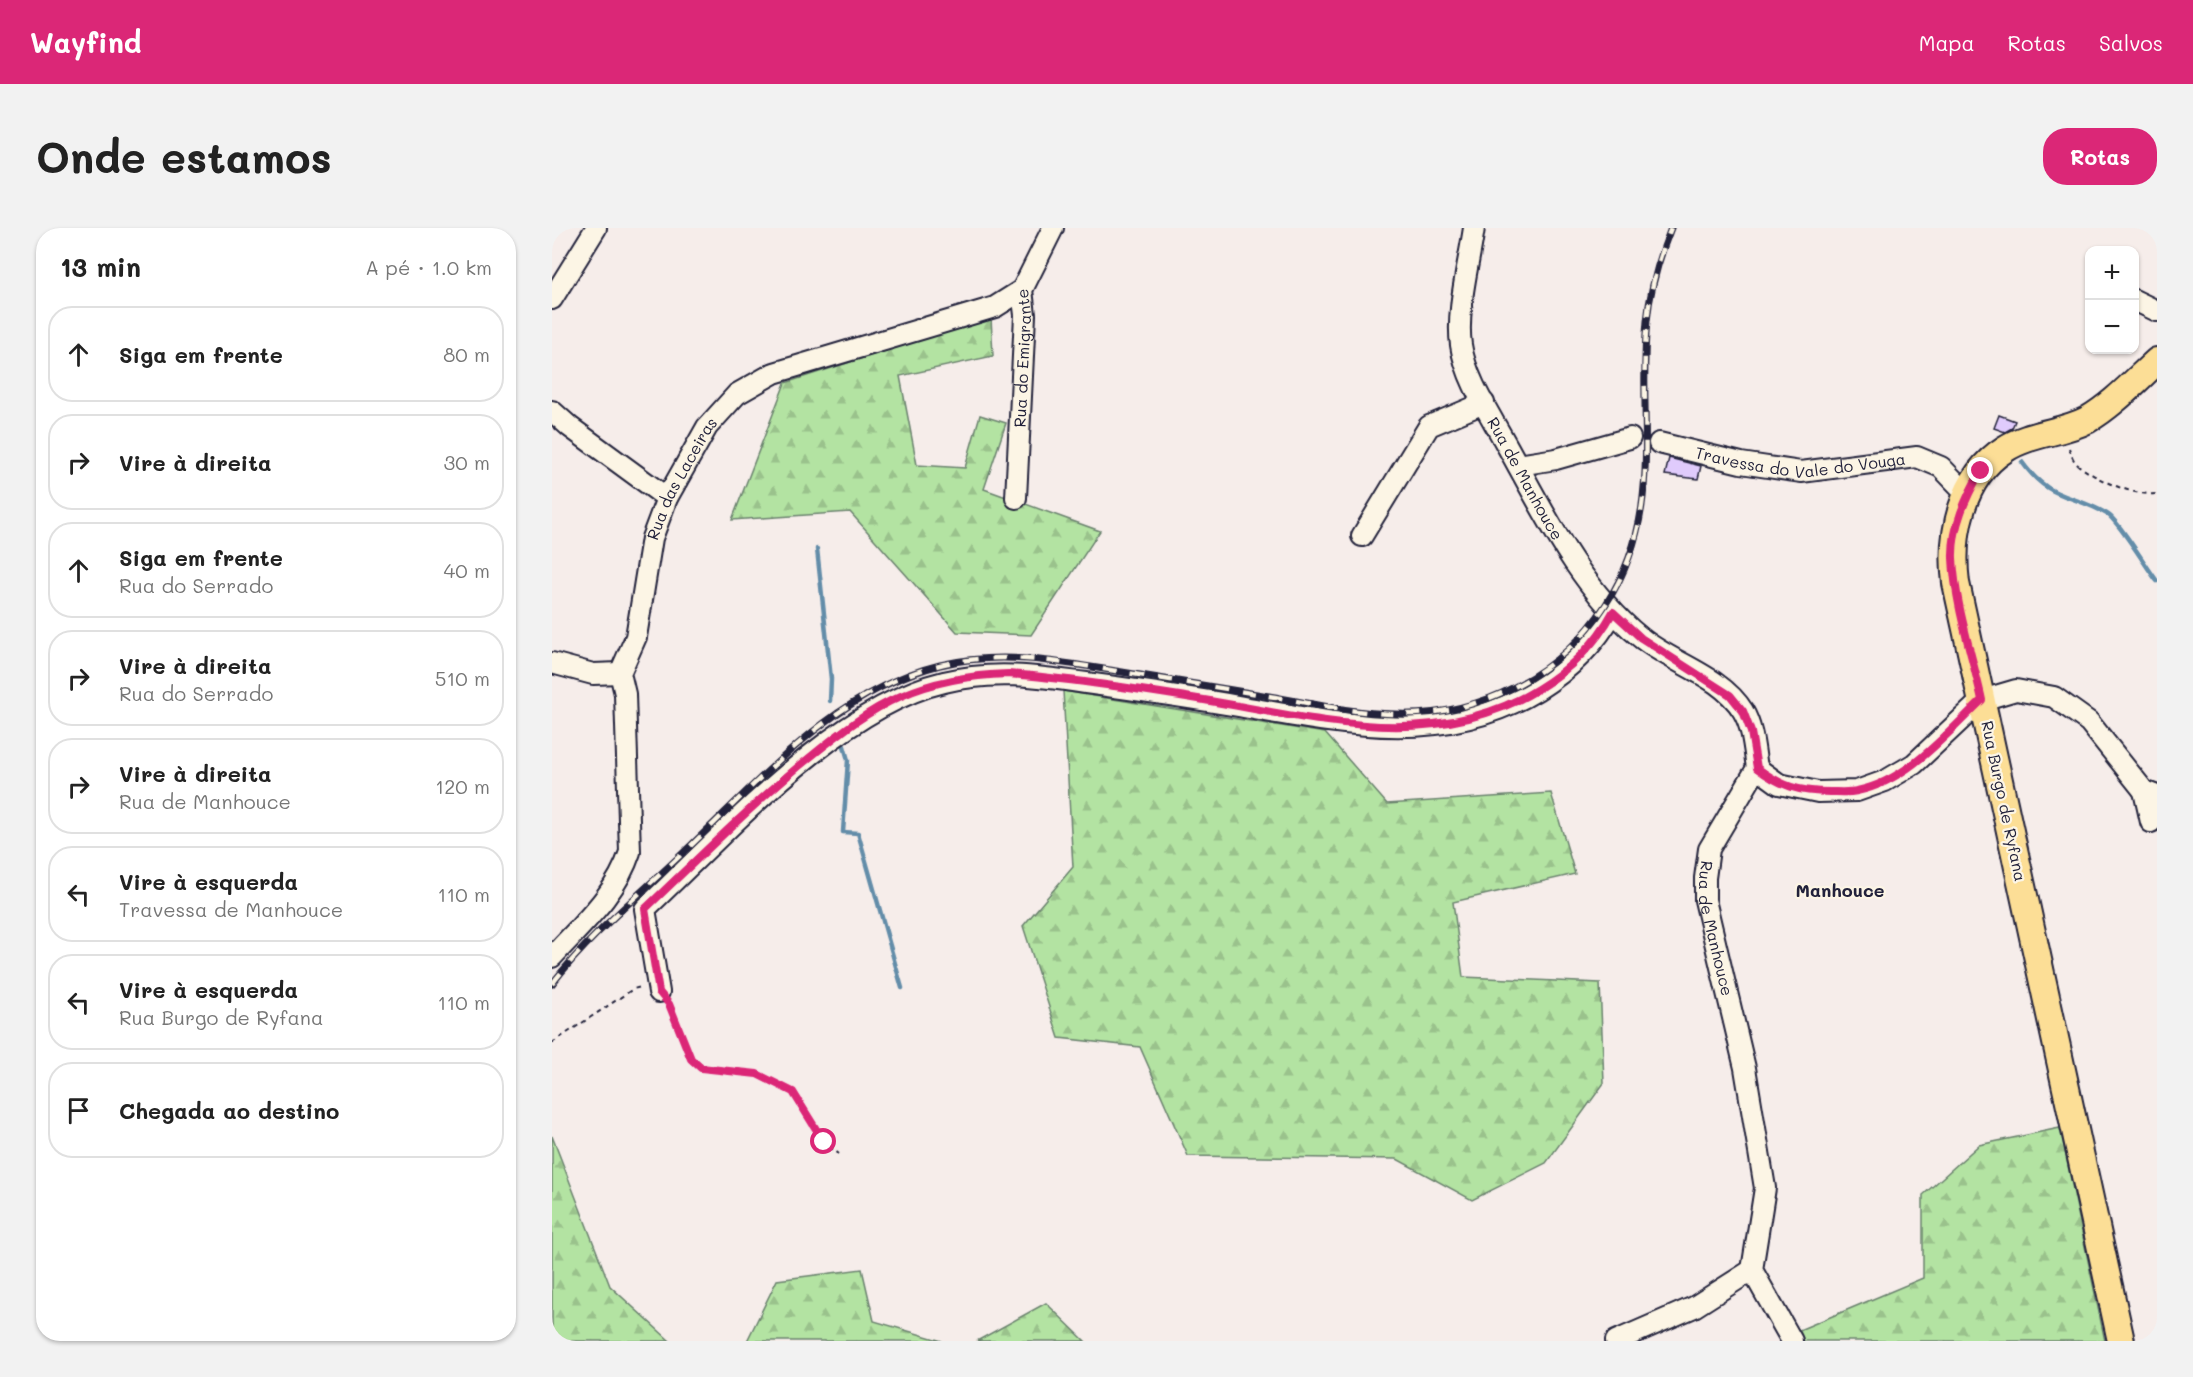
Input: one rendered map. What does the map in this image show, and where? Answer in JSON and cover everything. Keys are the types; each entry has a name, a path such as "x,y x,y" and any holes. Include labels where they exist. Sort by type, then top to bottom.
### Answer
{"main road":[{"name":"Rua Burgo de Ryfana","path":"2121,1341 1953,556 1958,522 1967,495 1981,471 2005,448 2086,420 2104,408 2157,361"}],"street":[{"path":"552,298 596,228"},
{"name":"Rua do Emigrante","path":"1016,498 1025,315 1022,291 1053,228"},
{"name":"Rua de Manhouce","path":"1474,228 1461,322 1461,346 1468,370 1484,403 1545,516 1613,612 1641,638 1730,695 1743,711 1751,732 1757,768 1709,849 1705,878 1706,900 1745,1068 1765,1188 1752,1270"},
{"name":"Rua das Laceiras","path":"620,673 636,637 652,538 667,498 707,427 737,394 774,373 995,307 1022,291"},
{"path":"2139,303 2157,312"},
{"path":"1362,536 1429,426 1484,403"},
{"path":"552,411 570,427 667,498"},
{"path":"1518,465 1556,459 1630,438"},
{"name":"Travessa do Vale do Vouga","path":"1659,443 1742,463 1801,472 1917,457 1941,467 1967,495"},
{"path":"658,988 645,909 765,796 819,750 879,707 920,688 985,674 1030,676 1180,696 1360,725 1424,727 1490,713 1532,693 1559,675 1584,653 1613,612"},
{"path":"552,663 593,674 620,673 625,694 630,852 623,874 614,890 552,957"},
{"path":"1757,768 1779,784 1818,792 1857,791 1885,781 1914,764 1982,700 2016,690 2054,697 2089,722 2150,794 2151,822"},
{"path":"1616,1341 1694,1307 1752,1270 1792,1341"}],"path":[{"path":"2062,429 2076,464 2109,482 2145,495 2157,494"},
{"path":"552,1043 633,989 658,988 669,1004 691,1059 701,1068 757,1074 793,1092 824,1142 839,1154"}],"green space":[{"path":"991,317 993,356 900,376 917,465 965,468 980,415 1006,423 984,489 1100,531 1031,635 957,632 850,512 732,520 785,383"},
{"path":"1063,691 1325,733 1387,804 1551,793 1575,874 1453,902 1463,977 1600,983 1604,1083 1546,1163 1472,1200 1397,1159 1188,1156 1140,1047 1059,1038 1023,926 1073,867"},
{"path":"2060,1128 2105,1341 1802,1341 1797,1331 1923,1278 1923,1195 1979,1145"},
{"path":"552,1136 610,1286 670,1341 552,1341"},
{"path":"862,1269 874,1321 942,1341 747,1341 777,1280"},
{"path":"1046,1303 1085,1341 977,1341"}],"building":[{"path":"1999,415 2015,421 2012,428 2005,432 1994,428"},
{"path":"1669,458 1701,466 1698,479 1665,475"}],"waterway":[{"path":"2022,462 2042,484 2062,495 2094,507 2112,518 2157,581"},
{"path":"817,549 831,679 830,701"},
{"path":"844,746 848,760 843,832 858,833 902,988"}],"railway":[{"path":"552,984 599,932 801,742 832,717 866,695 902,678 940,665 1006,658 1050,661 1334,708 1395,714 1426,713 1457,708 1515,687 1541,671 1566,652 1606,604 1625,569 1636,534 1643,500 1645,465 1647,321 1650,297 1671,228"}],"district":[{"name":"Manhouce","path":"1840,891"}],"route":[{"path":"824,1142 793,1092 757,1074 701,1068 691,1059 669,1004 659,992 645,909 782,781 839,734 879,707 899,696 942,682 985,674 1008,674 1180,696 1360,725 1424,727 1468,720 1512,704 1532,693 1567,669 1584,653 1597,638 1613,612 1641,638 1730,695 1743,711 1751,732 1757,768 1779,784 1818,792 1857,791 1885,781 1914,764 1982,700 1956,583 1953,556 1958,522 1967,495 1981,471"}]}
